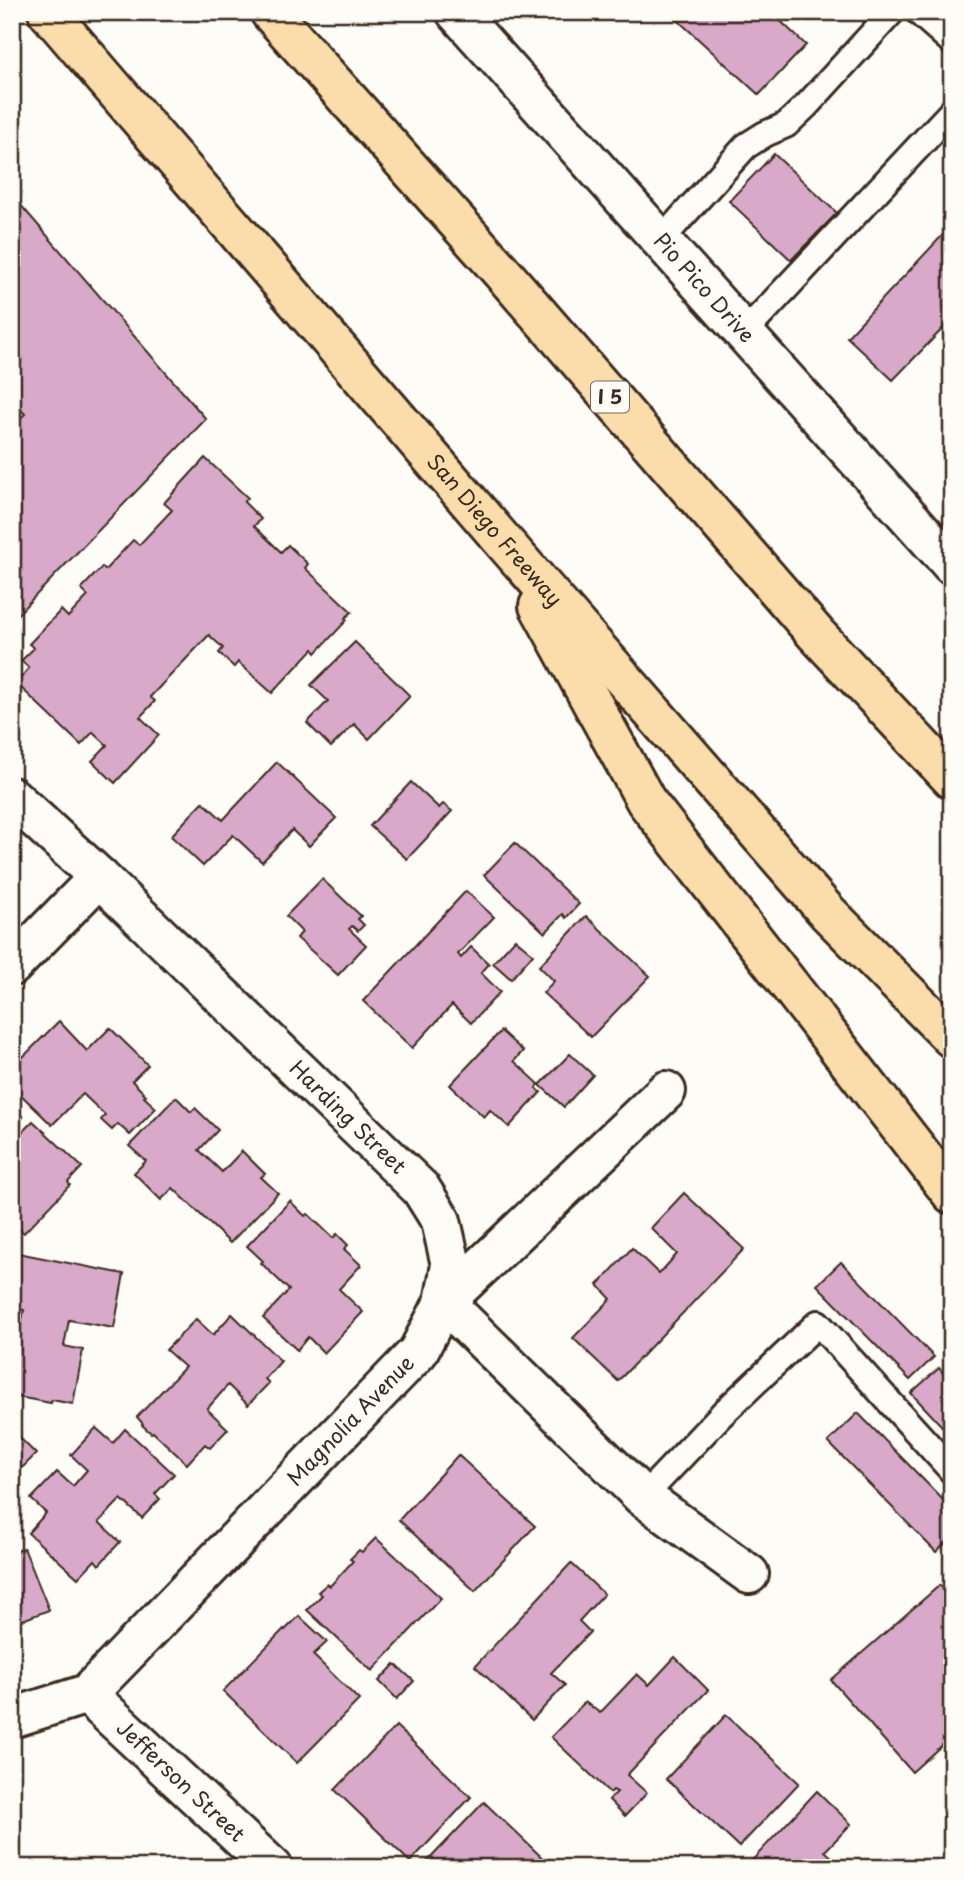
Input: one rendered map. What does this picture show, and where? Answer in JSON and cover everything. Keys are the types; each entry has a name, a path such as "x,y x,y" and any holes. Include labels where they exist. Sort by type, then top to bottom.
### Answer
{"highway":[{"name":"San Diego Freeway","path":"47,12 828,913 952,1038"},
{"name":"I 5","path":"270,12 500,270 816,634 952,779"},
{"path":"502,540 646,801 952,1194"},
{"path":"816,634 952,755"}],"street":[{"name":"Pio Pico Drive","path":"456,12 952,565"},
{"name":"Harding Street","path":"12,797 99,877 421,1189 442,1221 451,1265 444,1302"},
{"path":"12,966 99,877"},
{"name":"Magnolia Avenue","path":"12,1718 87,1694 418,1352 444,1302 666,1091"},
{"path":"444,1302 643,1497 749,1574"},
{"name":"Jefferson Street","path":"87,1694 273,1868"}],"lane":[{"path":"661,240 746,146 786,125 892,12"},
{"path":"918,12 952,42"},
{"path":"744,333 952,111"},
{"path":"643,1497 722,1414 818,1323 952,1471"}],"building":[{"path":"771,12 806,45 759,95 670,13"},
{"path":"774,154 837,213 791,260 729,201"},
{"path":"12,195 206,419 12,620 12,426 25,414 12,401"},
{"path":"952,225 952,319 893,380 847,337"},
{"path":"205,458 248,498 244,502 261,519 254,526 281,552 288,545 308,564 305,568 352,612 316,653 313,649 272,693 238,662 234,667 219,653 223,648 209,635 150,697 155,701 140,717 159,735 115,783 92,761 107,745 93,732 81,745 16,683 29,668 21,661 34,648 29,644 61,610 68,617 88,596 81,589 102,567 105,570 133,540 139,545 172,510 164,503"},
{"path":"355,642 410,696 369,739 354,724 331,747 307,723 328,701 311,685"},
{"path":"277,762 336,818 309,846 292,830 262,862 233,835 203,866 171,836 203,802 223,820"},
{"path":"411,782 439,808 443,804 452,811 407,859 370,826"},
{"path":"515,843 579,904 566,918 563,914 545,933 484,875"},
{"path":"322,879 361,916 358,919 364,925 358,931 352,926 349,929 366,945 338,975 297,938 302,932 286,916"},
{"path":"466,891 494,917 458,954 461,958 471,947 489,964 481,973 500,992 471,1023 452,1005 412,1048 363,1001"},
{"path":"586,916 650,976 591,1037 543,993 554,981 539,966"},
{"path":"515,939 533,954 511,979 493,963"},
{"path":"59,1021 87,1051 110,1028 148,1065 132,1081 156,1108 130,1135 118,1124 112,1130 101,1120 105,1115 83,1094 52,1125 12,1086 13,1067"},
{"path":"501,1031 523,1051 514,1061 539,1084 536,1088 541,1092 509,1127 490,1110 484,1117 450,1085"},
{"path":"570,1054 593,1075 564,1107 540,1085"},
{"path":"176,1097 191,1112 195,1108 218,1130 199,1150 222,1172 242,1151 265,1174 261,1177 278,1193 230,1243 173,1188 161,1200 134,1173 146,1161 129,1146"},
{"path":"12,1107 23,1117 12,1129"},
{"path":"33,1121 82,1167 68,1182 70,1185 24,1233 12,1223 12,1130 18,1136"},
{"path":"684,1193 744,1249 618,1381 573,1338 611,1299 598,1285 632,1248 659,1274 677,1254 651,1228"},
{"path":"290,1201 333,1238 337,1234 348,1245 344,1249 361,1265 339,1289 363,1312 324,1353 308,1337 297,1350 263,1318 289,1290 247,1246"},
{"path":"13,1252 124,1274 114,1328 69,1320 64,1346 83,1350 73,1404 12,1396 12,1341 17,1342 24,1310 12,1308"},
{"path":"841,1262 934,1357 910,1380 817,1285"},
{"path":"232,1314 281,1361 265,1379 269,1383 248,1405 228,1385 207,1409 228,1429 210,1448 205,1444 187,1464 142,1425 137,1417 185,1367 166,1350 196,1319 213,1335"},
{"path":"939,1368 952,1383 952,1437 911,1393"},
{"path":"858,1413 952,1509 952,1537 936,1552 828,1442"},
{"path":"96,1428 113,1443 125,1429 174,1474 155,1494 160,1499 142,1518 121,1499 99,1522 120,1542 99,1565 95,1560 78,1578 28,1533 46,1513 31,1499 57,1472 73,1486 87,1470 71,1455"},
{"path":"12,1430 36,1454 17,1473 12,1469"},
{"path":"458,1455 535,1526 475,1591 399,1520"},
{"path":"376,1538 441,1598 372,1671 307,1610 322,1595 318,1592 327,1584 330,1586 353,1561 350,1559"},
{"path":"24,1548 49,1610 12,1624 12,1553"},
{"path":"571,1563 604,1594 579,1621 590,1632 551,1673 565,1685 532,1720 475,1666"},
{"path":"940,1585 952,1598 952,1736 912,1772 831,1680"},
{"path":"299,1616 327,1642 313,1655 359,1700 297,1763 223,1691"},
{"path":"675,1657 708,1690 627,1775 647,1793 625,1816 609,1800 617,1792 613,1790 610,1793 551,1737 585,1702 600,1713 637,1674 649,1685"},
{"path":"395,1664 414,1681 397,1699 379,1681"},
{"path":"726,1715 799,1783 739,1847 666,1779"},
{"path":"396,1726 471,1797 410,1862 335,1790"},
{"path":"817,1791 851,1824 825,1851 836,1861 830,1868 745,1868"},
{"path":"484,1802 553,1868 425,1868 423,1866"}]}
